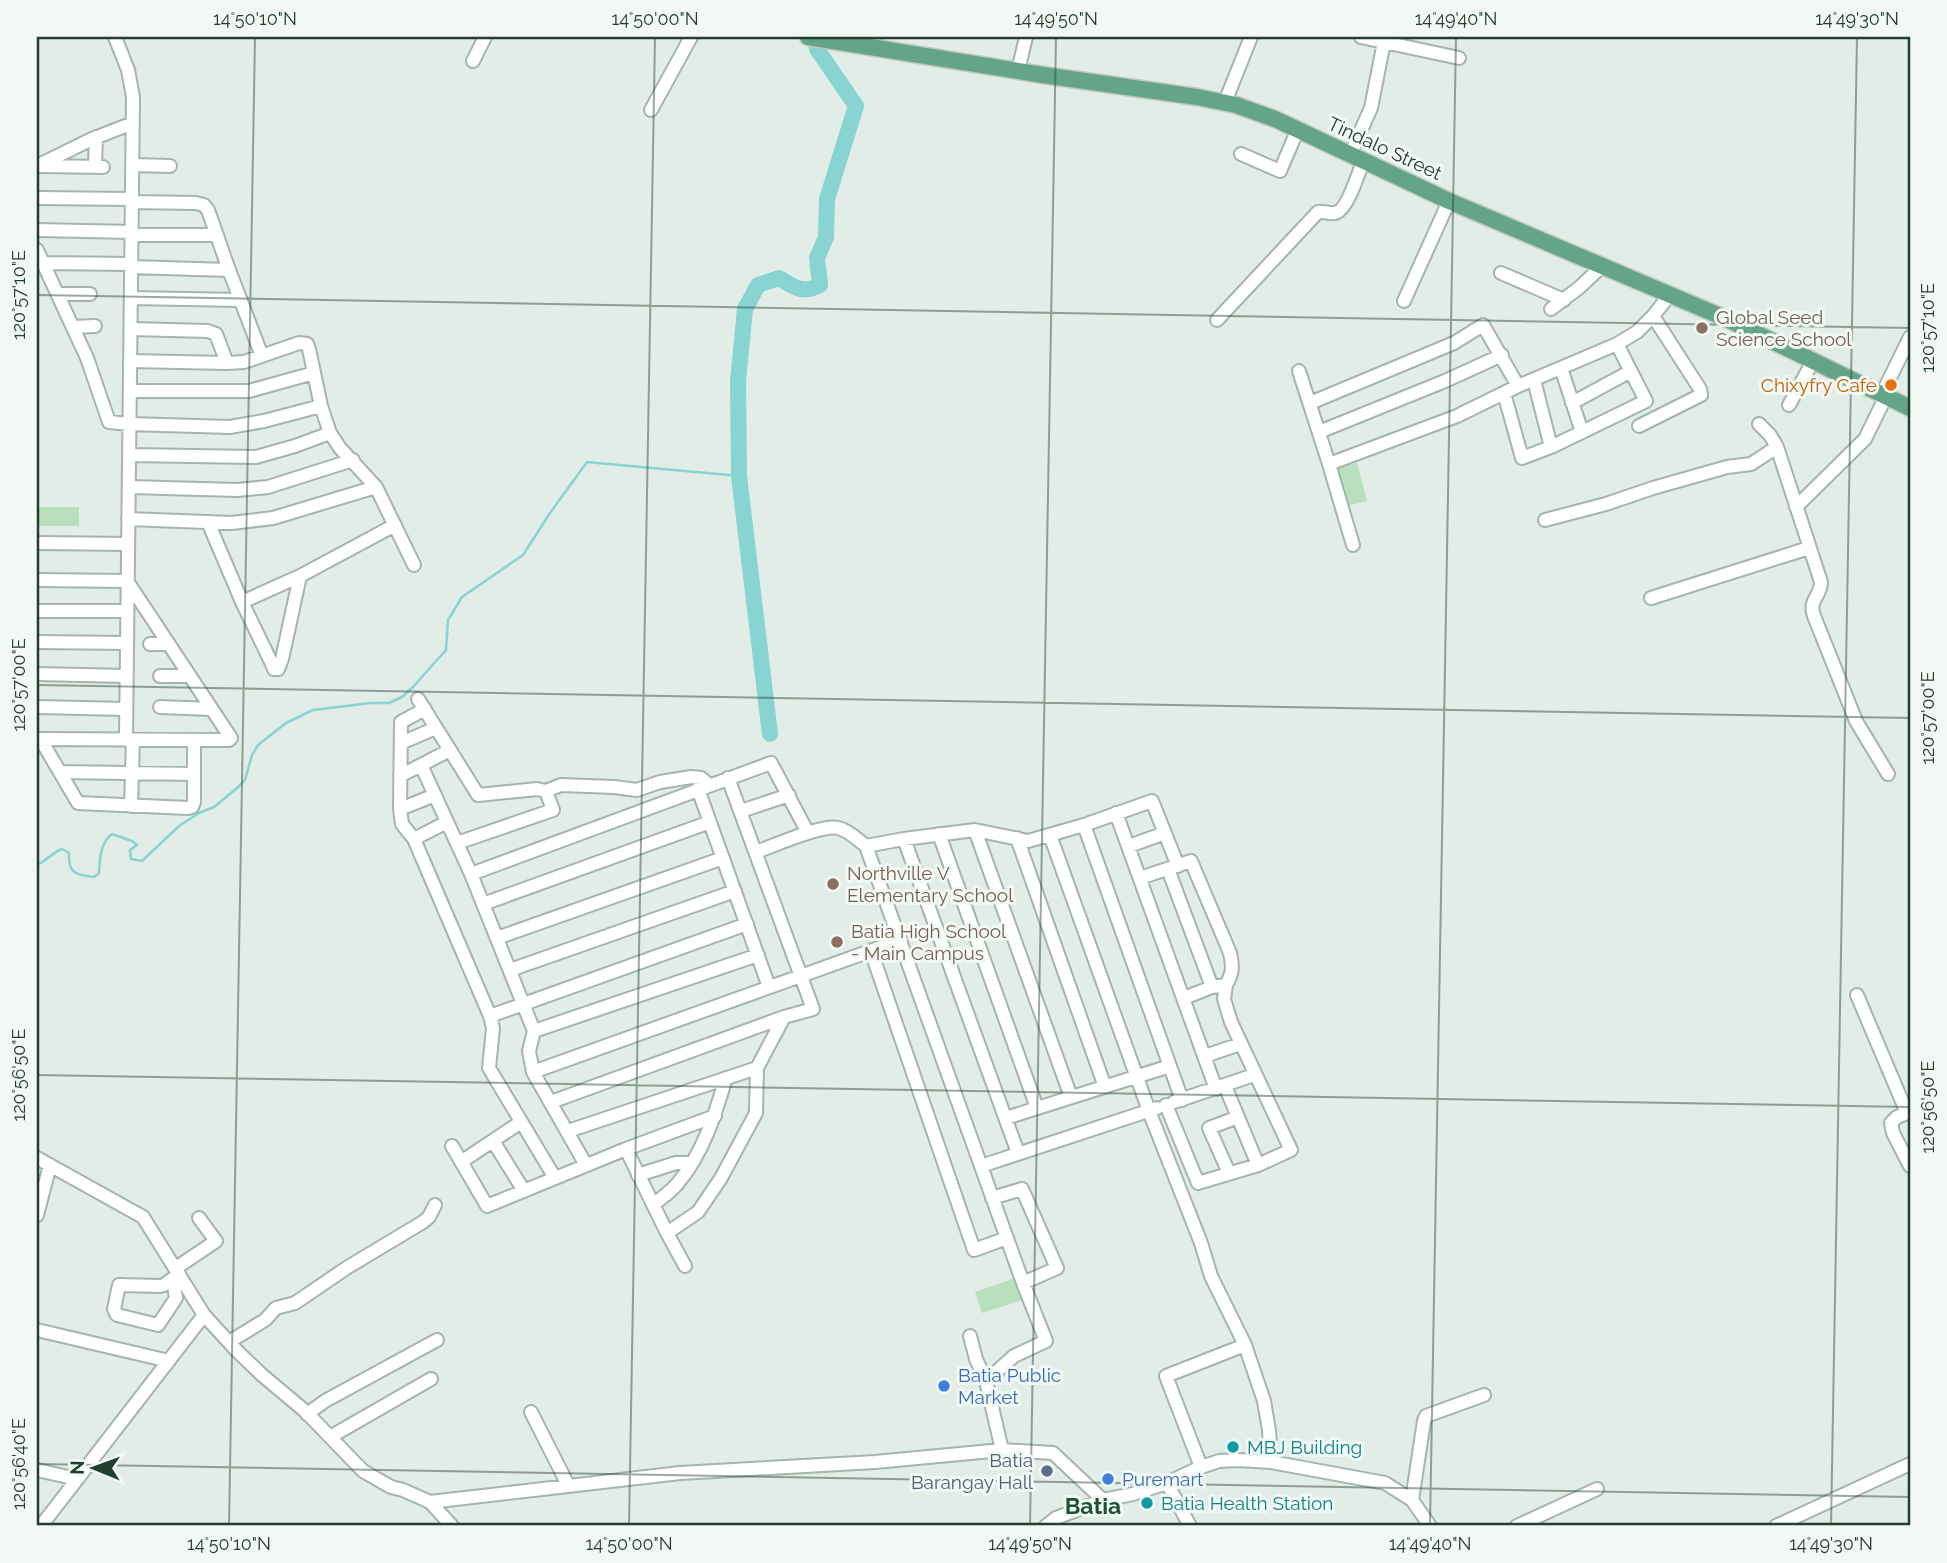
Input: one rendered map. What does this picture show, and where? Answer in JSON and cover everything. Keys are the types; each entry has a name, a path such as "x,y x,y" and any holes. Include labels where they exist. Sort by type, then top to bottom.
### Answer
{"main road":[{"name":"Tindalo Street","path":"808,37 1197,97 1225,102 1276,119 1448,201 1727,319 1910,408"}],"street":[{"path":"115,37 128,70 134,97 126,676 131,806"},
{"path":"473,61 485,37"},
{"path":"651,110 691,37"},
{"path":"1018,71 1026,37"},
{"path":"1225,102 1251,37"},
{"path":"1361,37 1459,58"},
{"path":"1217,320 1318,212 1339,211 1354,188 1356,158 1371,108 1384,42"},
{"path":"37,166 96,137 133,123"},
{"path":"1241,154 1280,171 1298,130"},
{"path":"37,166 99,167 96,137"},
{"path":"133,165 170,166"},
{"path":"37,198 204,205 208,209 262,356"},
{"path":"1404,301 1448,201"},
{"path":"37,230 216,235"},
{"path":"37,250 73,327 91,358 109,422 230,427 321,406"},
{"path":"44,263 229,270"},
{"path":"1551,309 1580,288 1602,266"},
{"path":"1501,273 1564,300"},
{"path":"59,294 90,294"},
{"path":"1329,464 1450,419 1518,386 1617,344 1637,331 1670,296"},
{"path":"131,298 241,300"},
{"path":"1639,426 1701,396 1700,389 1653,316"},
{"path":"1310,403 1454,343 1483,325 1518,386"},
{"path":"73,327 95,326"},
{"path":"131,328 208,331 216,334 227,363"},
{"path":"130,362 244,362 307,344 330,433 340,448 376,486 414,565"},
{"path":"1504,393 1522,458 1551,447 1646,401 1617,344"},
{"path":"1796,507 1865,439 1908,344"},
{"path":"1319,432 1502,355"},
{"path":"1789,405 1813,361"},
{"path":"1561,368 1582,432"},
{"path":"1299,371 1353,545"},
{"path":"1572,403 1630,371"},
{"path":"130,391 249,391 314,373"},
{"path":"1534,380 1551,447"},
{"path":"1759,424 1777,447 1821,582 1812,605 1814,616 1856,721 1888,774"},
{"path":"129,455 256,457 330,433"},
{"path":"1545,520 1727,467 1751,464 1777,447"},
{"path":"129,487 237,490 268,487 353,460"},
{"path":"128,520 232,523 273,518 376,486"},
{"path":"208,522 274,669 278,669 282,659 300,576"},
{"path":"242,601 300,576 395,525"},
{"path":"37,542 128,544"},
{"path":"1651,598 1809,548"},
{"path":"37,580 127,581"},
{"path":"39,739 230,740 231,736 127,581"},
{"path":"37,611 127,611"},
{"path":"37,642 127,643"},
{"path":"150,644 169,644"},
{"path":"37,674 126,676"},
{"path":"160,676 190,676"},
{"path":"555,1178 489,1068 493,1028 490,1016 414,839 402,824 401,722 422,704 478,795 537,789 546,791 561,785 637,790 660,782 701,778 710,822 769,988"},
{"path":"37,707 126,709"},
{"path":"160,707 211,709"},
{"path":"401,743 436,728"},
{"path":"39,739 78,803 188,808 192,807 194,802 194,740"},
{"path":"400,776 450,750"},
{"path":"471,874 771,763 808,833"},
{"path":"421,765 471,874 534,1031 528,1051 533,1072 586,1165"},
{"path":"60,772 194,774"},
{"path":"551,1102 813,1009 728,778"},
{"path":"637,790 646,809"},
{"path":"457,843 553,810 546,791"},
{"path":"400,809 435,795"},
{"path":"740,811 789,795"},
{"path":"866,846 975,831 1028,841 1152,801 1165,832 1173,867 1231,1022 1291,1150 1258,1165 1198,1183 1166,1105"},
{"path":"1116,813 1205,1055 1238,1117 1258,1165"},
{"path":"414,839 447,822"},
{"path":"483,904 710,822"},
{"path":"1084,825 1182,1100"},
{"path":"756,852 808,833 835,827 843,829 866,846 1046,1341 1014,1356 986,1381"},
{"path":"975,831 1071,1097"},
{"path":"1129,846 1165,832"},
{"path":"939,834 1037,1108"},
{"path":"1051,835 1211,1276 1245,1345 1264,1401 1271,1462"},
{"path":"1017,838 1105,1087"},
{"path":"904,839 1018,1153"},
{"path":"497,938 723,859"},
{"path":"1140,878 1191,861 1230,953 1232,976 1219,986 1184,998"},
{"path":"509,970 734,891"},
{"path":"490,1016 747,924"},
{"path":"533,1072 901,940"},
{"path":"871,951 974,1250 1007,1238"},
{"path":"534,1031 758,955"},
{"path":"1857,995 1909,1112 1891,1123 1893,1133 1910,1166"},
{"path":"667,1233 698,1212 721,1178 756,1113 757,1068 785,1017"},
{"path":"1205,1055 1240,1044"},
{"path":"1006,1118 1170,1066"},
{"path":"568,1131 757,1068"},
{"path":"981,1166 1254,1075"},
{"path":"653,1205 677,1185 700,1150 715,1116 726,1078"},
{"path":"452,1146 487,1206 715,1116"},
{"path":"1228,1173 1209,1128 1238,1117"},
{"path":"461,1163 521,1122"},
{"path":"493,1141 524,1191"},
{"path":"626,1149 685,1266"},
{"path":"37,1158 143,1217 176,1274 204,1315 261,1375 307,1414 363,1471 391,1487 430,1502 452,1526"},
{"path":"638,1175 676,1163 691,1163"},
{"path":"37,1209 50,1165"},
{"path":"992,1198 1022,1188 1057,1268 1023,1283"},
{"path":"229,1342 265,1320 276,1308 295,1303 423,1222 435,1205"},
{"path":"176,1274 176,1298 158,1325 117,1315 114,1309 119,1285 160,1286 216,1241 199,1218"},
{"path":"41,1526 204,1315"},
{"path":"37,1330 169,1361"},
{"path":"970,1336 986,1381 1002,1450"},
{"path":"307,1414 325,1401 437,1340"},
{"path":"1201,1467 1166,1376 1245,1345"},
{"path":"330,1437 431,1379"},
{"path":"1412,1500 1426,1416 1484,1395"},
{"path":"531,1412 568,1485"},
{"path":"430,1502 680,1473 875,1462 1002,1450 1052,1453 1103,1500"},
{"path":"1046,1526 1056,1518 1103,1500 1167,1483 1219,1461 1271,1462 1385,1483 1412,1500 1430,1526"},
{"path":"1776,1526 1910,1464"},
{"path":"37,1470 78,1479"},
{"path":"1167,1483 1190,1526"},
{"path":"1517,1526 1597,1489"}],"green space":[{"path":"1357,463 1367,501 1346,506 1336,468"},
{"path":"38,507 79,507 79,526 38,526"},
{"path":"1015,1278 1022,1300 982,1313 975,1292"}],"waterway":[{"path":"770,734 739,476 738,381 745,309 758,285 779,278 799,289 820,285 817,258 826,237 827,199 856,106 817,49 816,37"},
{"path":"37,865 62,849 69,853 71,869 74,872 94,877 99,873 103,847 112,834 137,845 130,850 131,859 142,861 179,826 214,807 236,789 245,780 252,755 258,745 286,723 313,710 389,703 402,697 446,650 448,620 462,597 523,555 587,462 739,476"}],"place":[{"name":"Global Seed Science School","path":"1702,328"},
{"name":"Chixyfry Cafe","path":"1891,385"},
{"name":"Northville V Elementary School","path":"833,884"},
{"name":"Batia High School - Main Campus","path":"837,942"},
{"name":"Batia Public Market","path":"944,1386"},
{"name":"MBJ Building","path":"1233,1447"},
{"name":"Batia Barangay Hall","path":"1047,1471"},
{"name":"Puremart","path":"1108,1479"},
{"name":"Batia Health Station","path":"1147,1503"}],"district":[{"name":"Batia","path":"1093,1505"}]}
